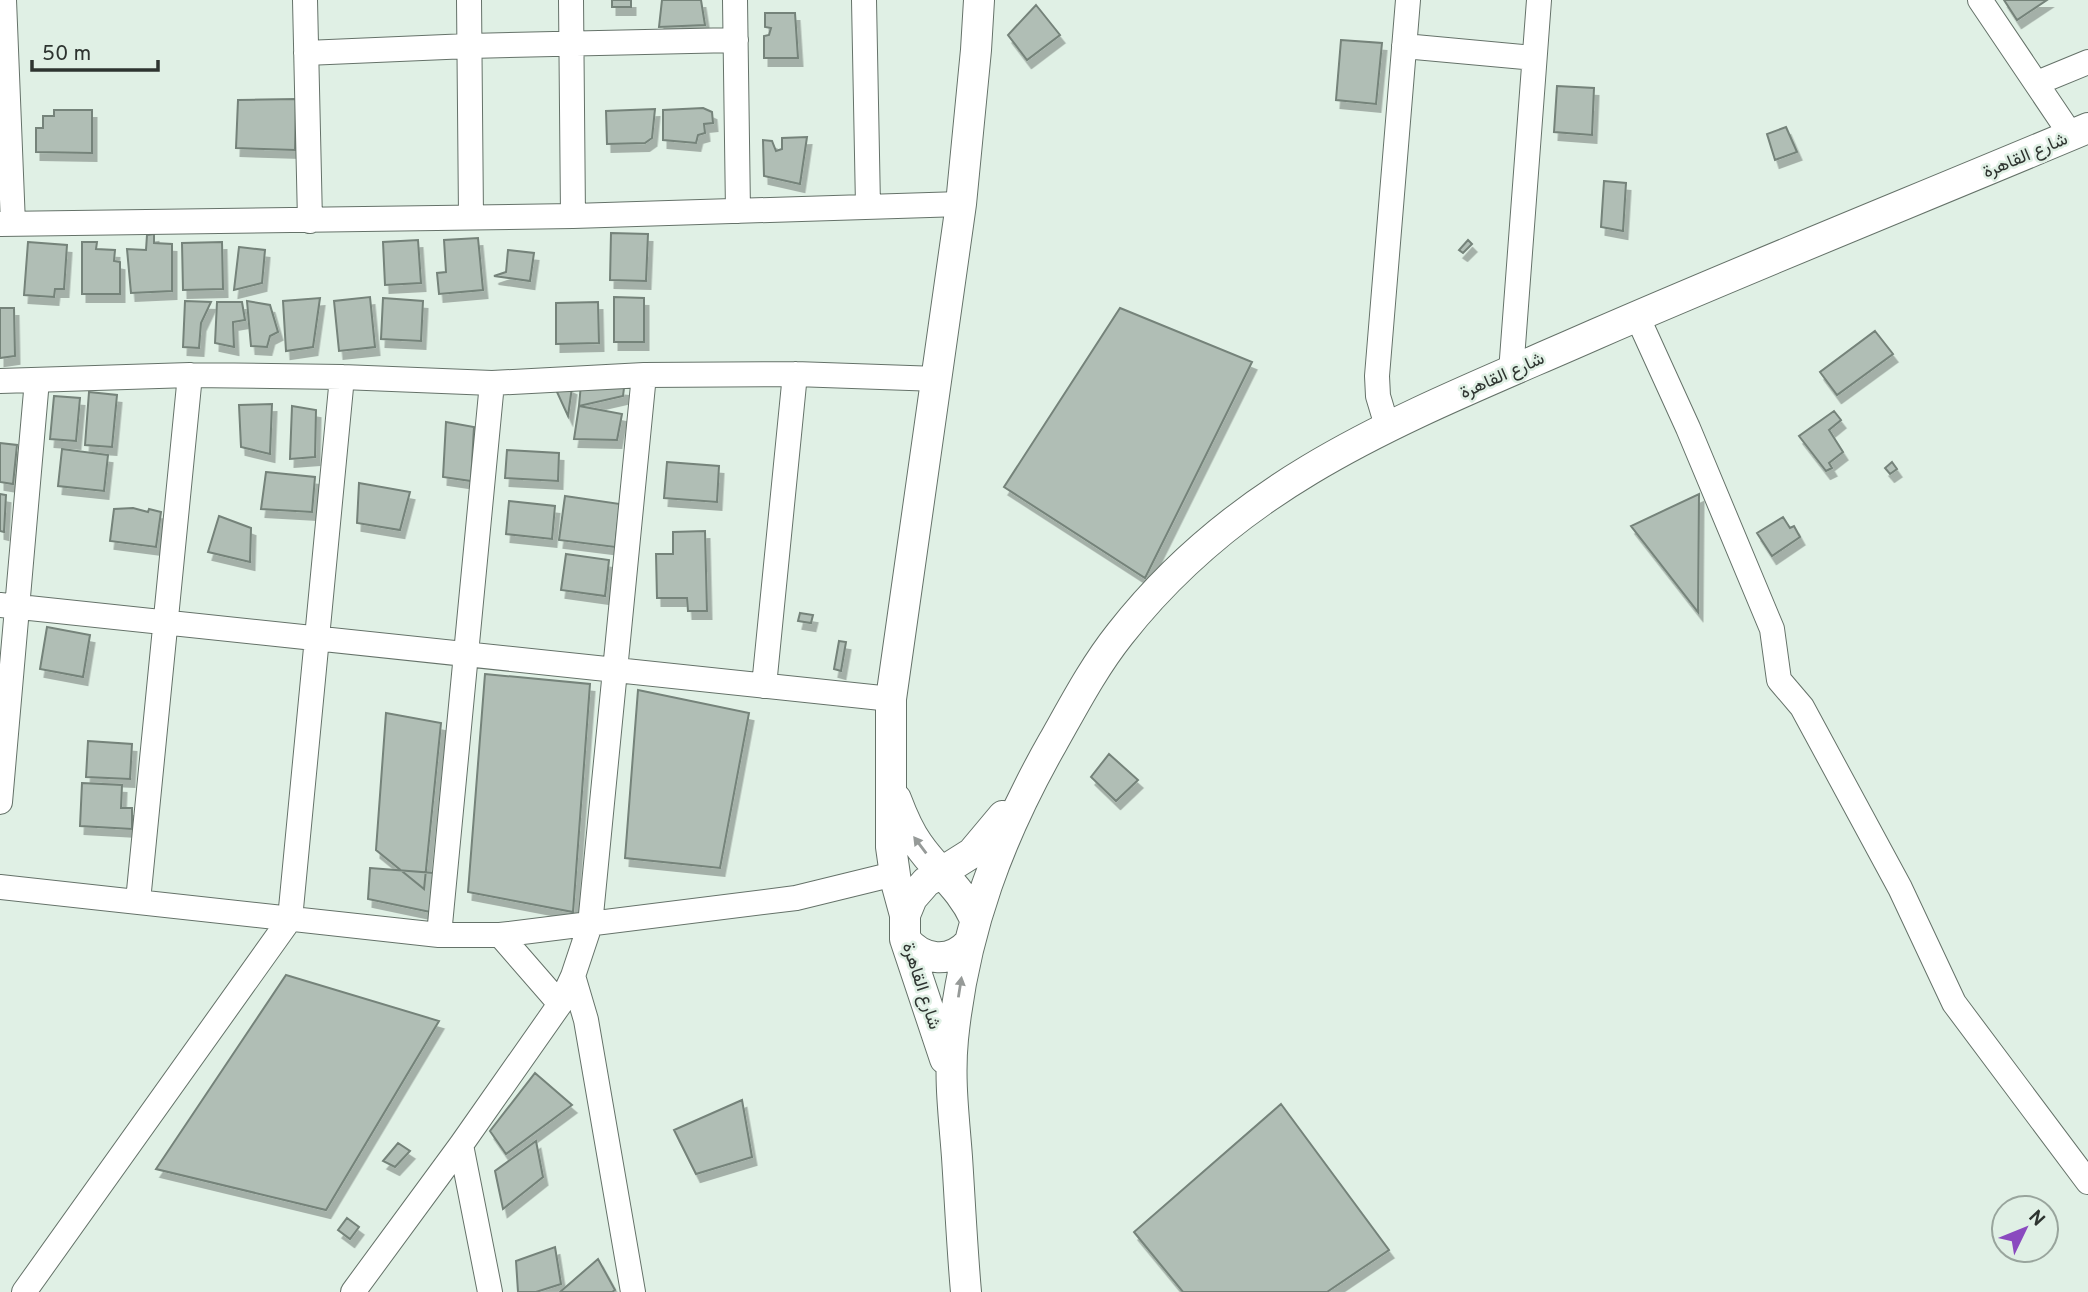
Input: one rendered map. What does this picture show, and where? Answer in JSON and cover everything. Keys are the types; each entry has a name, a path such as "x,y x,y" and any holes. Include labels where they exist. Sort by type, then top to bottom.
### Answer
{"main road":[{"path":"892,782 901,813 918,845 958,889 972,931 956,953 940,958 916,951 905,927 891,847 891,699 961,204 979,0"},
{"name":"شارع القاهرة","path":"966,1292 950,1079 956,1010 972,931 1000,846 1032,778 1098,664 1125,628 1173,575 1222,530 1279,487 1387,426 1637,316 2080,131"},
{"name":"شارع القاهرة","path":"950,1079 905,927 919,890 980,845 1032,778"}],"street":[{"path":"4,0 7,224 573,216 961,204"},
{"path":"305,0 310,221"},
{"path":"469,0 471,217"},
{"path":"571,0 573,216"},
{"path":"735,0 738,211"},
{"path":"864,0 868,206"},
{"path":"1387,426 1378,396 1377,376 1408,0"},
{"path":"1511,372 1539,0"},
{"path":"1980,0 2037,83 2080,131"},
{"path":"306,53 736,40"},
{"path":"1404,46 1534,58"},
{"path":"2037,83 2088,62"},
{"path":"1637,316 1688,428 1772,629 1779,680 1802,707 1900,888 1954,1003 2088,1182"},
{"path":"0,380 190,375 492,383 644,376 795,374 938,379"},
{"path":"764,686 795,374"},
{"path":"138,901 190,375"},
{"path":"353,1292 560,1004 573,976 590,925 644,376"},
{"path":"24,1292 290,919 342,377"},
{"path":"0,803 9,606 37,380"},
{"path":"439,935 492,383"},
{"path":"9,606 891,699"},
{"path":"0,887 439,935 500,935 796,898 894,874"},
{"path":"500,935 560,1004"},
{"path":"573,976 586,1020 633,1292"},
{"path":"461,1145 490,1292"}],"building":[{"path":"612,0 631,0 631,7 612,7"},
{"path":"662,0 701,0 705,25 659,27"},
{"path":"2004,0 2047,0 2017,20"},
{"path":"1036,5 1060,35 1027,60 1008,35"},
{"path":"765,13 795,13 798,58 764,58 764,36 769,35 771,28 765,27"},
{"path":"1341,40 1382,43 1376,104 1336,100"},
{"path":"1557,86 1594,88 1592,135 1554,132"},
{"path":"296,99 295,150 236,148 238,100"},
{"path":"703,108 712,112 713,123 704,124 705,133 698,135 696,143 663,140 663,110"},
{"path":"655,109 652,138 645,143 607,144 606,111"},
{"path":"54,110 92,110 92,153 36,152 36,128 43,128 43,116 54,116"},
{"path":"1786,127 1797,152 1775,160 1767,134"},
{"path":"807,137 800,184 764,176 763,140 772,141 776,151 782,149 782,138"},
{"path":"1604,181 1626,183 1623,231 1601,227"},
{"path":"611,233 648,234 646,281 610,280"},
{"path":"154,234 154,243 172,244 172,291 131,293 127,249 146,250 147,235"},
{"path":"478,238 483,290 439,294 437,273 446,272 444,240"},
{"path":"418,240 421,283 385,285 383,242"},
{"path":"1468,240 1472,244 1463,253 1459,250"},
{"path":"28,242 67,245 64,289 55,289 54,297 24,295"},
{"path":"82,242 97,242 96,249 115,250 114,261 120,262 120,294 82,294"},
{"path":"222,242 223,289 183,290 182,243"},
{"path":"239,247 265,250 262,283 234,290"},
{"path":"508,250 534,253 530,281 494,276 506,272"},
{"path":"370,297 375,347 339,351 334,301"},
{"path":"614,297 644,298 644,342 614,342"},
{"path":"320,298 313,347 286,351 283,301"},
{"path":"383,298 423,301 421,341 381,339"},
{"path":"185,301 211,302 201,323 199,348 183,347"},
{"path":"247,301 270,305 278,332 270,336 267,347 251,346"},
{"path":"217,302 242,302 245,320 233,322 234,347 215,343"},
{"path":"598,302 599,343 556,344 556,303"},
{"path":"0,308 14,308 15,356 0,358"},
{"path":"1120,308 1252,362 1145,578 1004,487"},
{"path":"1875,331 1893,354 1837,395 1820,372"},
{"path":"561,382 572,387 568,416 557,392"},
{"path":"581,384 624,388 623,396 579,406"},
{"path":"89,392 117,395 112,447 85,445"},
{"path":"54,396 80,398 76,441 50,439"},
{"path":"272,404 270,454 241,447 239,405"},
{"path":"292,406 316,410 315,457 290,459"},
{"path":"579,406 622,414 617,440 574,439"},
{"path":"1834,411 1841,420 1829,430 1843,452 1829,463 1832,468 1826,471 1799,436"},
{"path":"446,422 474,427 471,481 443,477"},
{"path":"0,443 17,445 13,484 0,482"},
{"path":"62,449 108,455 104,491 58,486"},
{"path":"507,450 559,453 558,481 505,478"},
{"path":"667,462 719,466 717,502 664,498"},
{"path":"1892,462 1897,469 1890,474 1885,468"},
{"path":"266,472 315,477 312,512 261,509"},
{"path":"359,483 410,492 400,530 357,523"},
{"path":"0,494 6,495 4,532 0,531"},
{"path":"1699,494 1698,612 1631,526"},
{"path":"565,496 620,504 615,547 559,540"},
{"path":"509,501 555,506 552,539 506,534"},
{"path":"133,508 161,512 156,547 110,541 114,509"},
{"path":"219,516 251,528 250,562 208,552"},
{"path":"1783,517 1790,528 1794,526 1800,537 1772,556 1757,533"},
{"path":"705,531 707,611 688,611 687,598 657,598 656,554 673,554 673,532"},
{"path":"566,554 609,560 605,596 561,590"},
{"path":"800,613 813,615 811,623 798,621"},
{"path":"47,627 90,635 83,677 40,669"},
{"path":"839,641 846,642 841,671 834,669"},
{"path":"485,674 590,684 573,912 468,892"},
{"path":"638,690 749,713 720,868 625,858"},
{"path":"386,713 441,723 424,889 376,850"},
{"path":"88,741 132,744 130,779 86,777"},
{"path":"1109,754 1138,780 1116,801 1091,777"},
{"path":"82,783 122,785 121,808 132,808 132,829 80,826"},
{"path":"370,868 434,873 435,913 368,899"},
{"path":"286,975 439,1021 326,1210 156,1169"},
{"path":"535,1073 572,1105 506,1154 490,1131"},
{"path":"742,1100 752,1157 696,1174 674,1130"},
{"path":"1281,1104 1389,1250 1327,1292 1183,1292 1134,1232"},
{"path":"536,1141 543,1177 503,1209 495,1171"},
{"path":"398,1143 410,1151 395,1167 383,1161"},
{"path":"347,1218 359,1227 350,1239 338,1230"},
{"path":"555,1247 561,1284 536,1292 518,1292 516,1261"},
{"path":"598,1259 615,1290 560,1292"}]}
